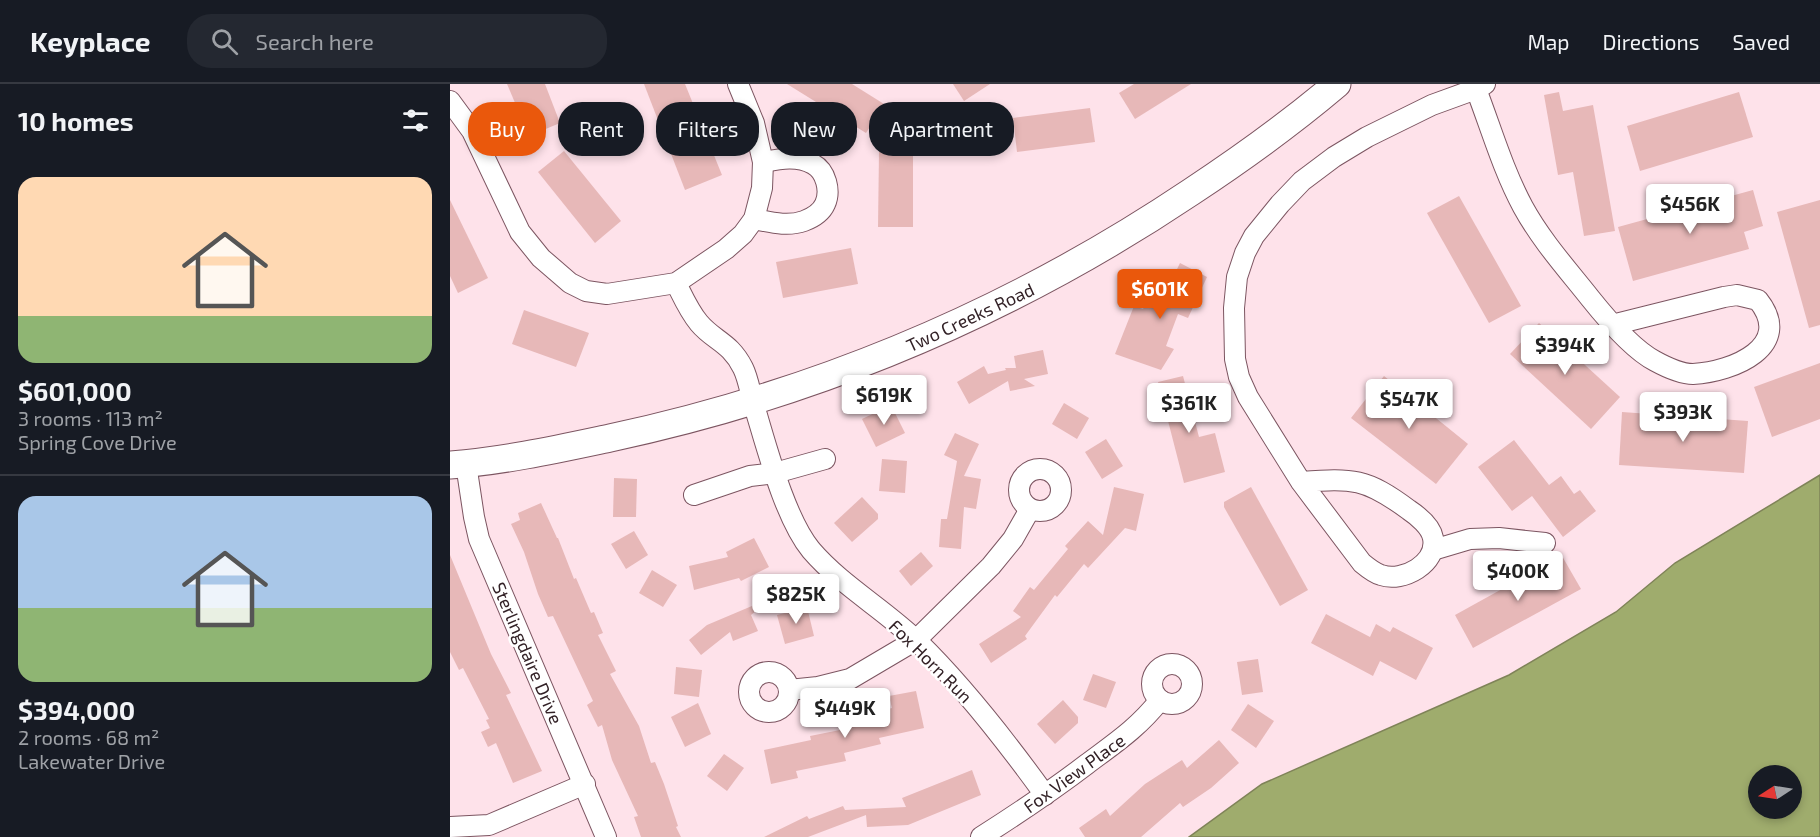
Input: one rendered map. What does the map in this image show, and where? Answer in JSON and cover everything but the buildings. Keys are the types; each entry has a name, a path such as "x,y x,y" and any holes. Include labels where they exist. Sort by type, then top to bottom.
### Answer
{"street":[{"path":"450,100 472,131 520,232 541,258 570,283 586,291 606,294 676,284 726,249 743,234 754,219 762,188 763,162 754,123 738,84"},
{"name":"Two Creeks Road","path":"458,464 589,443 656,428 753,402 924,340 1050,279 1139,227 1238,161 1337,84"},
{"path":"1454,84 1479,86"},
{"path":"1479,86 1509,180 1523,208 1539,233 1612,325 1652,360 1691,374 1727,367 1754,354 1764,345 1770,325 1769,317 1758,300 1737,295 1612,325"},
{"path":"1301,482 1344,479 1365,483 1387,493 1415,514 1433,537 1432,550 1427,562 1410,573 1395,576 1383,576 1371,571 1362,563 1301,482 1248,397 1237,368 1234,308 1237,277 1245,253 1254,236 1302,181 1334,157 1367,137 1432,105 1479,86"},
{"path":"754,219 781,224 802,222 818,214 825,204 827,185 822,172 812,163 785,158 763,162"},
{"name":"Fox Horn Run","path":"676,284 699,322 736,355 744,371 788,507 810,548 832,572 916,640 973,701 1045,795"},
{"path":"694,495 750,476 776,473 825,459"},
{"name":"Sterlingdaire Drive","path":"458,464 479,539 585,783 606,837"},
{"path":"789,690 818,687 850,679 916,640 991,566 1013,539 1030,509"},
{"path":"1432,550 1470,540 1499,538 1545,543"},
{"name":"Fox View Place","path":"981,837 1045,795 1136,727 1160,700"},
{"path":"450,827 489,825 585,783"}],"shaded area":[{"path":"1820,475 1820,837 1189,837 1262,784 1509,675 1616,612 1675,563"}]}
